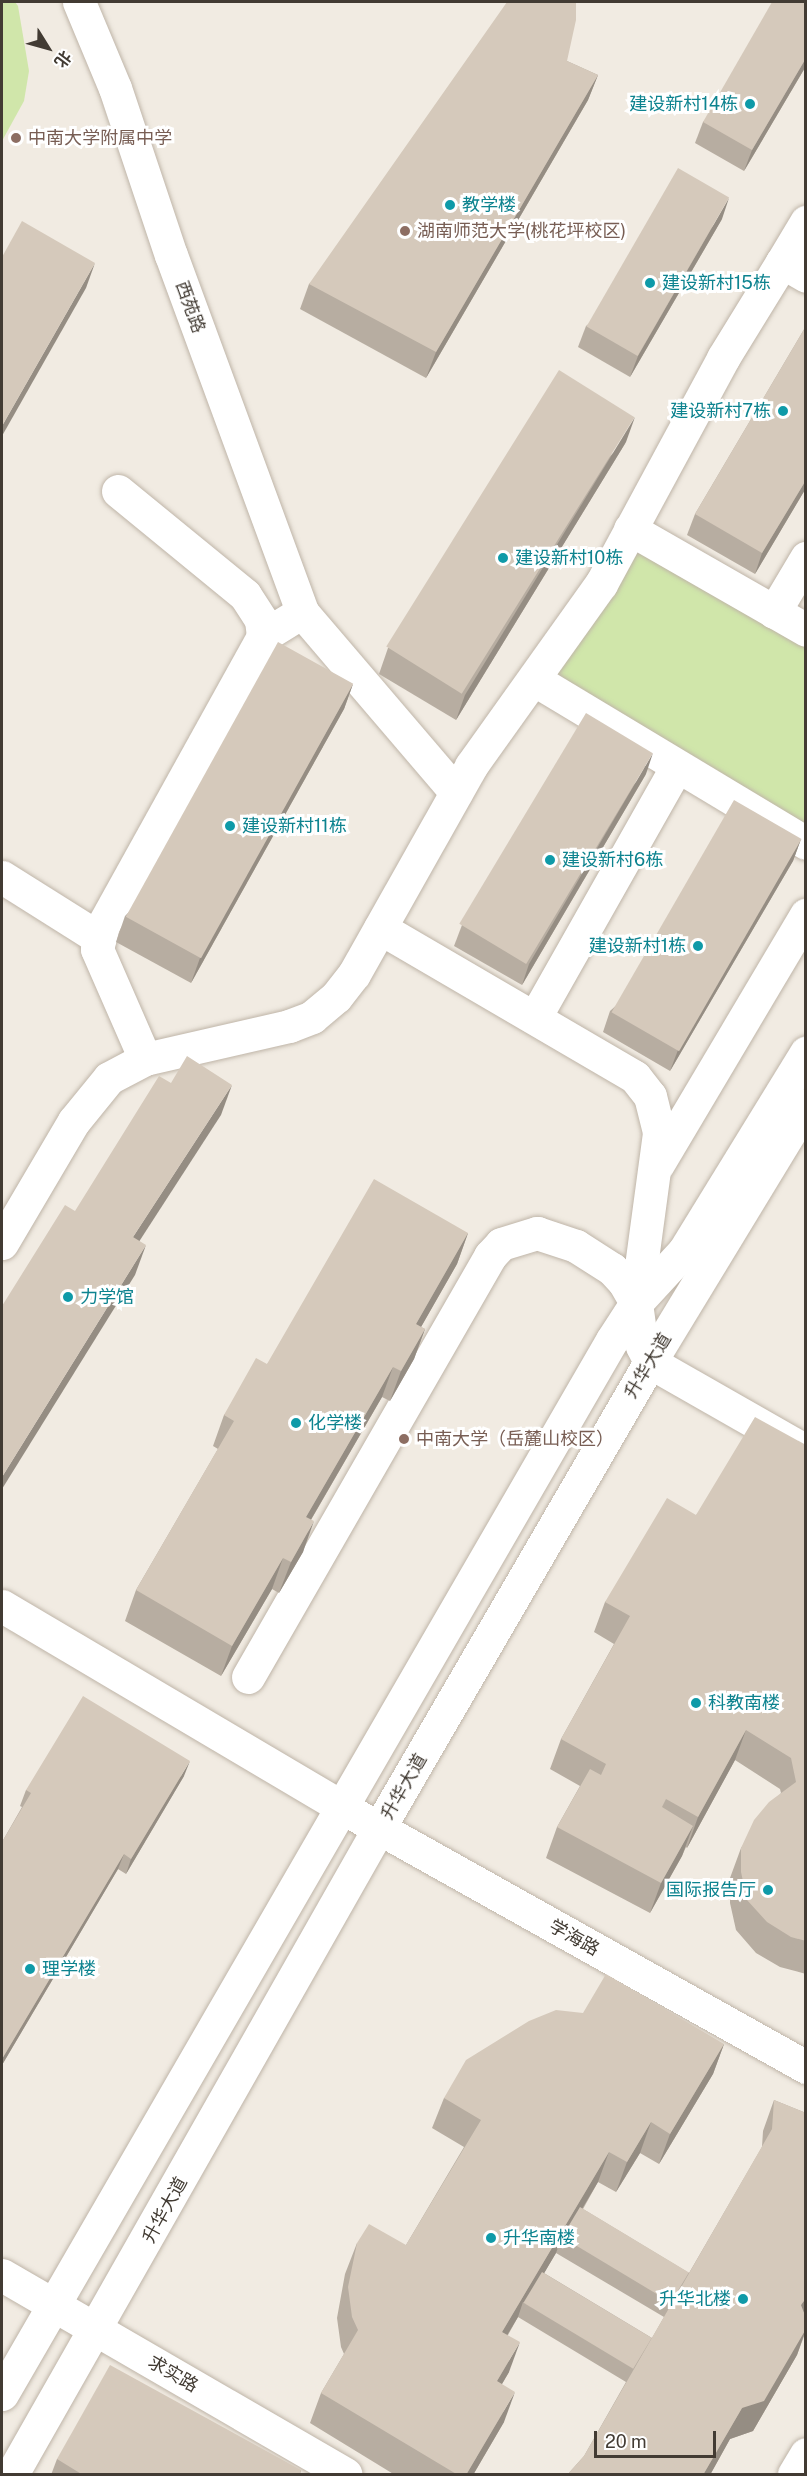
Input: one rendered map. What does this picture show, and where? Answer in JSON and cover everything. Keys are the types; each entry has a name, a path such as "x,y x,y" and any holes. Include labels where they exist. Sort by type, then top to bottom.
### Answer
{"street":[{"name":"西苑路","path":"79,2 115,88 171,255 302,612"},
{"path":"2,1243 74,1121 110,1078 145,1059 289,1026 312,1017 336,997 380,928 471,766 535,680 601,584 723,358 794,269 806,222"},
{"path":"118,491 245,595 261,620 263,636"},
{"path":"630,529 806,630"},
{"path":"774,612 806,558"},
{"path":"145,1059 97,949 99,938 103,925 263,636 302,612 456,792"},
{"path":"535,680 676,768 806,843"},
{"path":"534,1017 676,768"},
{"path":"2,877 99,938"},
{"path":"657,1166 806,915"},
{"path":"380,928 634,1077 650,1096 659,1133 657,1166 636,1303 636,1326 650,1362 806,1450"},
{"path":"2,2394 636,1303 684,1251 806,1053"},
{"name":"升华大道","path":"12,2475 97,2330 380,1828 650,1362 806,1105"},
{"path":"248,1677 490,1256 501,1244 537,1233 576,1246 612,1269 624,1282 636,1303"},
{"name":"学海路","path":"2,1606 343,1808 806,2067"},
{"name":"求实路","path":"2,2275 345,2475"},
{"path":"794,2475 806,2454"}],"green space":[{"path":"2,2 15,2 18,6 29,71 24,101 2,141"},
{"path":"638,542 805,639 805,831 546,680"}],"building":[{"name":"教学楼","path":"507,2 576,2 576,20 567,61 598,75 436,352 309,284"},
{"name":"建设新村14栋","path":"772,2 806,2 806,58 752,150 703,122"},
{"name":"建设新村15栋","path":"678,168 729,198 638,356 586,326"},
{"path":"22,221 95,263 2,426 2,257"},
{"name":"建设新村7栋","path":"806,326 806,480 762,553 695,514"},
{"name":"建设新村10栋","path":"559,370 634,417 462,694 386,646"},
{"name":"建设新村11栋","path":"278,642 353,684 201,958 126,917"},
{"name":"建设新村6栋","path":"586,713 653,753 526,964 459,924"},
{"name":"建设新村1栋","path":"734,800 802,839 679,1051 612,1012"},
{"name":"力学馆","path":"187,1056 232,1085 133,1237 146,1245 2,1477 2,1306 65,1205 75,1211 159,1076 171,1083"},
{"name":"化学楼","path":"374,1179 468,1233 416,1324 425,1329 401,1371 393,1367 306,1517 314,1521 291,1562 283,1558 232,1646 136,1590 234,1421 224,1415 256,1358 267,1364"},
{"name":"科教南楼","path":"755,1417 806,1445 806,1941 791,1937 767,1922 747,1900 741,1872 741,1848 754,1820 769,1802 796,1782 791,1758 746,1730 698,1817 666,1799 662,1807 693,1826 661,1883 557,1827 590,1769 601,1775 606,1764 561,1739 630,1616 605,1602 667,1498 696,1515"},
{"name":"理学楼","path":"83,1696 190,1761 131,1859 124,1854 2,2059 2,1842 31,1793 26,1790"},
{"name":"升华南楼","path":"606,1974 724,2044 670,2134 651,2122 627,2162 609,2152 502,2332 520,2342 497,2381 515,2392 466,2475 458,2475 321,2393 358,2330 352,2317 348,2287 357,2243 369,2224 406,2245 481,2120 444,2098 466,2060 529,2021 556,2010 583,2013"},
{"name":"升华北楼","path":"774,2100 806,2113 806,2298 801,2305 806,2318 806,2329 764,2401 742,2408 703,2475 567,2475 584,2456 772,2129"},
{"path":"580,2207 689,2272 671,2302 562,2237"},
{"path":"542,2272 652,2338 633,2369 523,2303"},
{"path":"110,2365 301,2470 299,2475 83,2475 57,2459"}],"place":[{"name":"建设新村14栋","path":"750,104"},
{"name":"中南大学附属中学","path":"16,138"},
{"name":"教学楼","path":"450,205"},
{"name":"湖南师范大学(桃花坪校区)","path":"405,231"},
{"name":"建设新村15栋","path":"650,283"},
{"name":"建设新村7栋","path":"783,411"},
{"name":"建设新村10栋","path":"503,558"},
{"name":"建设新村11栋","path":"230,826"},
{"name":"建设新村6栋","path":"550,860"},
{"name":"建设新村1栋","path":"698,946"},
{"name":"力学馆","path":"68,1297"},
{"name":"化学楼","path":"296,1423"},
{"name":"中南大学（岳麓山校区）","path":"404,1439"},
{"name":"科教南楼","path":"696,1703"},
{"name":"国际报告厅","path":"768,1890"},
{"name":"理学楼","path":"30,1969"},
{"name":"升华南楼","path":"491,2238"},
{"name":"升华北楼","path":"743,2299"}]}
